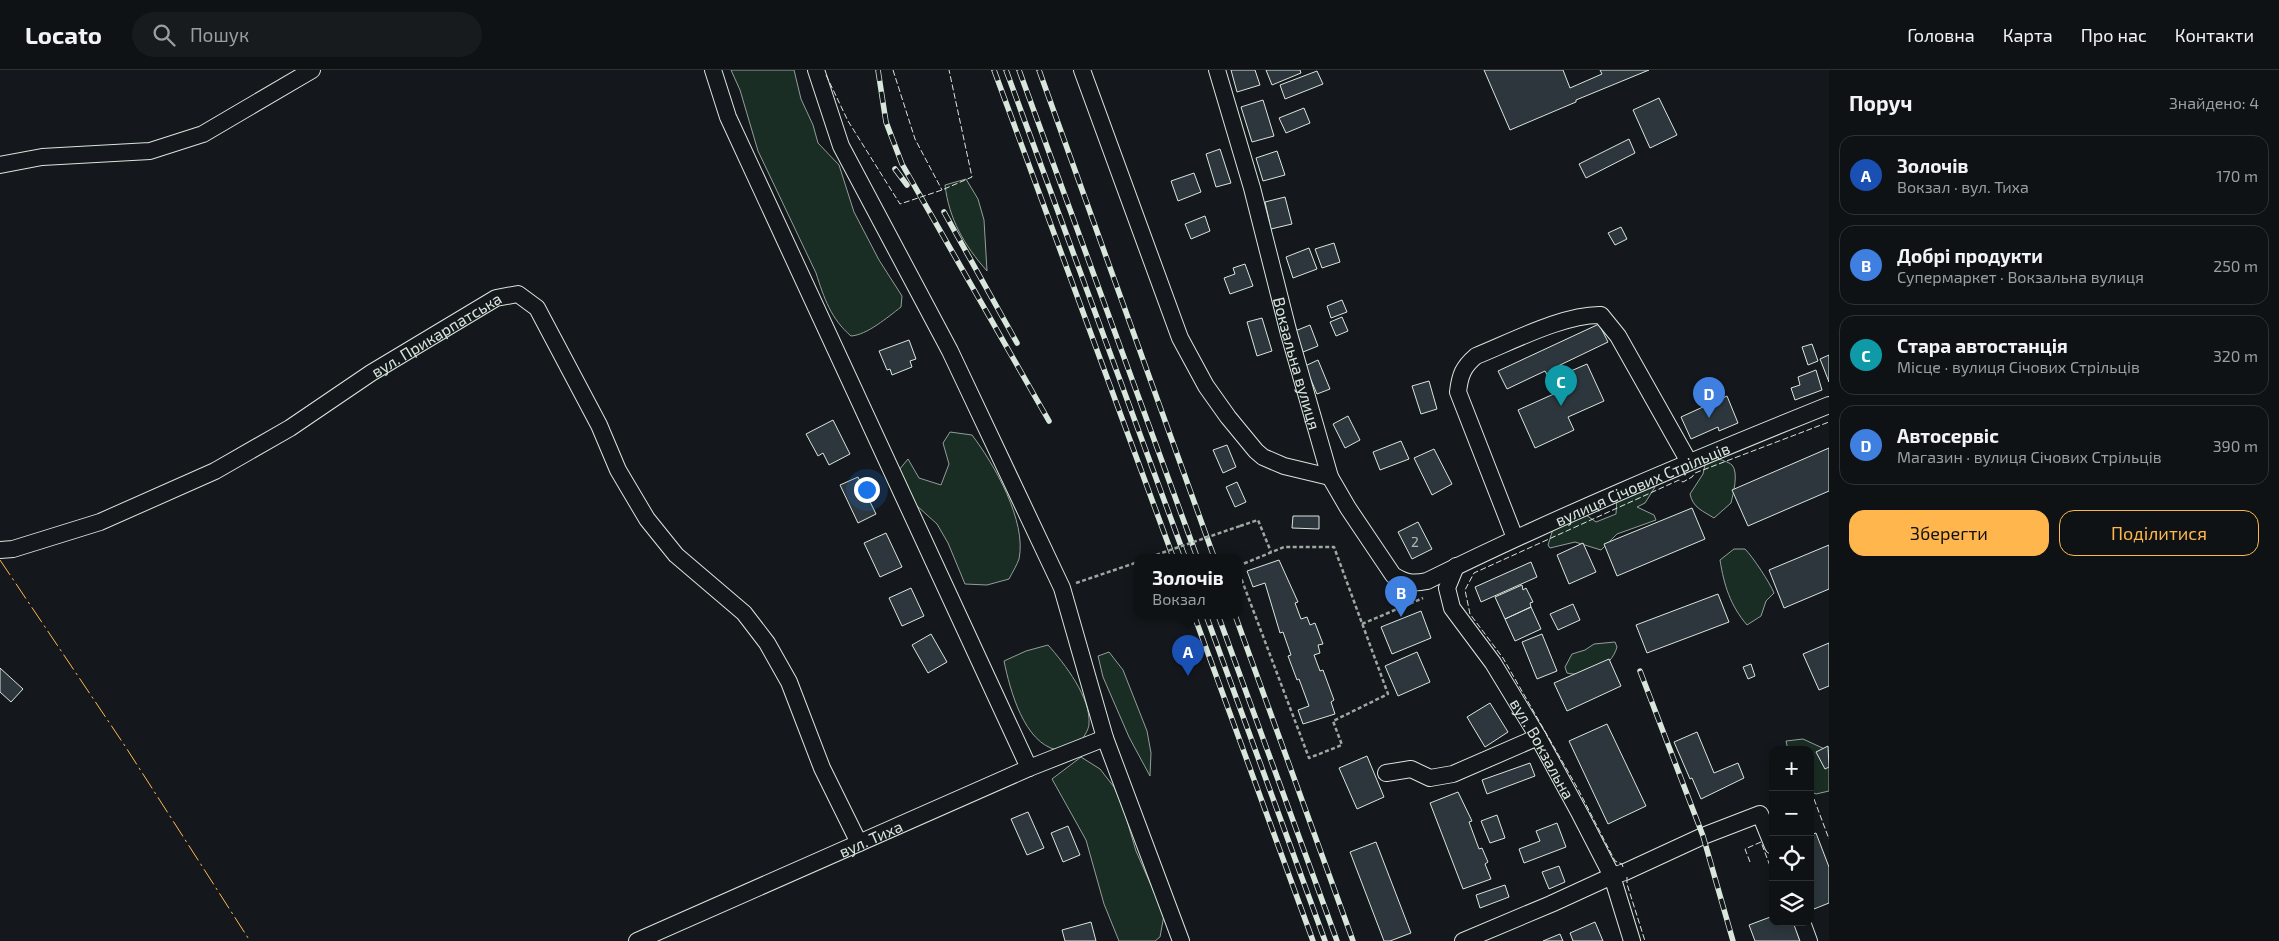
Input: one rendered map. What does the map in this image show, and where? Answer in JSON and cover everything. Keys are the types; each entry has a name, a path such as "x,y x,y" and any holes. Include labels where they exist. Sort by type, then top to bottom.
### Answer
{"street":[{"path":"0,165 42,157 150,151 202,134 312,70"},
{"path":"713,70 728,117 1029,768"},
{"path":"816,70 841,146 950,352 1062,588 1105,738 1181,941"},
{"path":"1082,70 1180,338 1206,386 1256,452 1284,466 1330,477"},
{"name":"Вокзальна вулиця","path":"1217,70 1252,188 1289,334 1330,477 1348,508 1393,575 1404,582 1416,583 1426,581 1456,566"},
{"name":"вул. Прикарпатська","path":"0,550 13,549 100,522 215,470 290,428 371,373 496,298 518,294 537,308 599,425 618,470 647,519 676,554 744,613 767,643 789,682 822,768 859,843"},
{"path":"1515,538 1458,392 1460,375 1467,364 1476,356 1571,318 1600,315 1609,323 1618,336 1688,462"},
{"name":"вулиця Січових Стрільців","path":"1456,566 1688,462 1829,405"},
{"path":"1447,588 1456,566"},
{"name":"вул. Вокзальна","path":"1447,588 1452,608 1493,663 1538,737 1612,876 1632,941"},
{"path":"1386,773 1411,769 1430,778 1453,774 1538,737"},
{"name":"вул. Тиха","path":"638,941 1029,768 1105,738"},
{"path":"1463,941 1625,872 1703,836 1760,814 1769,836"},
{"path":"1803,926 1809,941"}],"path":[{"path":"1159,554 1258,520 1271,552"},
{"path":"1242,566 1284,547 1334,547 1388,694 1333,721 1342,745 1309,758 1242,579"},
{"path":"1062,588 1134,563"},
{"path":"1362,624 1447,588"}],"green space":[{"path":"731,70 794,70 801,99 813,125 818,143 839,165 854,212 879,260 902,296 901,307 870,329 851,336 838,322 829,308 816,273 758,151 740,90"},
{"path":"966,179 978,199 984,220 987,271 971,251 959,231 947,197 945,185"},
{"path":"950,432 972,435 990,461 1007,494 1018,528 1020,544 1019,559 1009,579 987,585 965,584 948,543 937,524 905,495 894,476 908,459 919,478 941,485 949,464 943,443"},
{"path":"1716,458 1732,465 1735,478 1731,503 1714,518 1693,503 1690,494 1703,474 1706,460"},
{"path":"1644,485 1655,487 1645,503 1637,507 1654,515 1656,520 1617,534 1601,550 1575,542 1550,548 1548,545 1553,529 1582,512 1596,522 1616,514 1617,498"},
{"path":"1734,549 1745,549 1761,570 1774,593 1766,601 1761,616 1747,625 1736,610 1729,594 1720,560"},
{"path":"1615,642 1617,647 1610,661 1598,670 1583,674 1567,673 1565,667 1572,654 1585,650 1594,644"},
{"path":"1048,645 1076,682 1089,714 1089,726 1079,745 1062,750 1045,745 1027,726 1020,714 1010,686 1004,661 1026,651"},
{"path":"1109,652 1123,670 1147,731 1151,753 1150,776 1129,737 1103,677 1098,656"},
{"path":"1803,739 1829,751 1829,791 1814,793 1814,746 1787,746 1786,741"},
{"path":"1081,757 1100,769 1114,787 1123,807 1136,851 1164,915 1160,937 1155,941 1119,941 1104,904 1086,840 1052,779"}],"building":[{"path":"1231,70 1255,70 1260,85 1237,92"},
{"path":"1266,70 1300,70 1301,73 1272,85"},
{"path":"1484,70 1563,70 1570,88 1602,74 1600,70 1649,70 1510,130"},
{"path":"1317,71 1323,84 1285,99 1280,85"},
{"path":"1659,98 1677,135 1650,148 1633,110"},
{"path":"1263,100 1274,136 1252,142 1241,107"},
{"path":"1304,108 1310,123 1286,133 1279,118"},
{"path":"1629,139 1635,153 1586,178 1579,164"},
{"path":"1220,149 1231,183 1216,187 1206,154"},
{"path":"1277,151 1285,175 1263,181 1256,158"},
{"path":"1194,173 1201,192 1178,201 1171,181"},
{"path":"1285,197 1292,224 1271,229 1265,202"},
{"path":"1205,216 1210,231 1191,239 1185,224"},
{"path":"1621,227 1627,239 1615,245 1608,233"},
{"path":"1334,243 1340,262 1322,268 1315,249"},
{"path":"1309,248 1317,269 1293,278 1286,257"},
{"path":"1245,264 1253,286 1230,294 1224,278 1235,274 1233,268"},
{"path":"1342,300 1347,312 1331,318 1327,306"},
{"path":"1342,317 1348,331 1336,336 1330,322"},
{"path":"1262,318 1272,351 1257,356 1247,322"},
{"path":"1599,324 1608,342 1558,366 1562,375 1550,380 1545,371 1507,389 1498,371"},
{"path":"1310,325 1318,346 1303,352 1295,331"},
{"path":"909,340 916,359 910,361 912,367 892,375 890,369 887,370 879,351"},
{"path":"1812,344 1818,361 1808,365 1802,347"},
{"path":"1829,355 1829,382 1820,359"},
{"path":"1318,360 1330,389 1317,394 1305,366"},
{"path":"1587,364 1604,401 1568,417 1574,430 1535,448 1518,410 1556,393 1550,380"},
{"path":"1816,370 1822,390 1795,400 1791,388 1800,385 1798,377"},
{"path":"1429,381 1437,409 1421,414 1412,386"},
{"path":"1727,396 1738,423 1719,431 1718,427 1691,439 1681,417"},
{"path":"1348,416 1360,440 1345,448 1333,424"},
{"path":"833,420 850,454 829,465 823,453 818,456 806,434"},
{"path":"1401,441 1409,459 1380,470 1373,452"},
{"path":"1227,445 1236,467 1223,473 1213,450"},
{"path":"1829,448 1829,491 1748,526 1732,490"},
{"path":"1434,449 1452,484 1432,495 1414,458"},
{"path":"858,477 876,514 858,523 840,485"},
{"path":"1237,482 1246,502 1235,507 1226,487"},
{"path":"1692,508 1705,539 1617,576 1604,544"},
{"path":"1293,516 1319,516 1319,529 1292,528"},
{"path":"1418,522 1432,549 1412,559 1398,532"},
{"path":"886,533 902,567 880,577 864,543"},
{"path":"1583,543 1596,572 1569,584 1557,555"},
{"path":"1829,545 1829,589 1784,608 1769,570"},
{"path":"1279,560 1298,602 1295,603 1301,619 1307,617 1310,625 1315,623 1323,644 1318,645 1320,653 1314,655 1320,671 1323,670 1334,700 1331,702 1335,714 1303,724 1298,710 1309,706 1288,656 1291,655 1283,632 1280,633 1265,583 1253,587 1247,571"},
{"path":"1531,562 1537,577 1481,602 1475,587"},
{"path":"1522,585 1523,590 1526,588 1533,602 1530,603 1531,607 1505,619 1495,597"},
{"path":"911,588 924,616 902,626 889,598"},
{"path":"1718,594 1729,622 1647,653 1636,625"},
{"path":"1573,604 1580,620 1558,630 1550,614"},
{"path":"1531,607 1541,629 1515,641 1505,619"},
{"path":"1421,611 1431,638 1392,654 1381,627"},
{"path":"931,634 947,662 928,673 912,645"},
{"path":"1542,634 1557,671 1537,679 1522,642"},
{"path":"1829,643 1829,686 1819,690 1803,654"},
{"path":"1417,652 1430,682 1398,696 1385,666"},
{"path":"1609,659 1621,686 1567,711 1554,683"},
{"path":"1751,664 1755,676 1748,679 1743,667"},
{"path":"0,668 23,689 11,702 0,692"},
{"path":"1490,703 1508,732 1485,747 1467,717"},
{"path":"1607,724 1646,806 1608,824 1569,741"},
{"path":"1697,732 1714,773 1738,763 1744,778 1701,799 1674,742"},
{"path":"1828,746 1829,767 1825,769 1816,752"},
{"path":"1367,756 1384,797 1357,809 1339,768"},
{"path":"1530,763 1535,776 1487,794 1482,780"},
{"path":"1458,792 1472,821 1469,822 1479,849 1482,848 1488,862 1485,864 1491,879 1463,889 1430,803"},
{"path":"1028,812 1044,848 1027,855 1011,819"},
{"path":"1497,815 1505,838 1490,843 1481,821"},
{"path":"1557,823 1566,847 1524,863 1519,849 1540,841 1536,831"},
{"path":"1068,826 1080,855 1063,862 1051,833"},
{"path":"1816,833 1829,867 1829,903 1814,909 1814,836"},
{"path":"1376,842 1411,933 1390,941 1384,941 1350,852"},
{"path":"1559,866 1565,882 1549,889 1542,872"},
{"path":"1505,885 1509,897 1480,908 1476,895"},
{"path":"1769,918 1769,926 1795,926 1800,941 1755,941 1749,925"},
{"path":"1091,922 1096,941 1065,941 1062,930"},
{"path":"1595,922 1603,941 1573,941 1570,933"},
{"path":"1560,934 1563,941 1543,941"}],"railway":[{"path":"878,70 886,122 902,164 1049,421"},
{"path":"994,70 1172,554"},
{"path":"1006,70 1184,554"},
{"path":"1019,70 1196,554"},
{"path":"1039,70 1213,554"},
{"path":"895,169 907,185"},
{"path":"944,212 1017,343"},
{"path":"1195,619 1313,941"},
{"path":"1207,619 1325,941"},
{"path":"1219,619 1337,941"},
{"path":"1236,619 1353,941"},
{"path":"1640,671 1703,836 1733,941"}],"fence":[{"path":"893,70 915,139 942,190"},
{"path":"826,75 848,121 900,204 942,190 972,177 949,70"},
{"path":"1623,867 1622,864 1615,861 1578,789 1503,658 1470,614 1465,590 1474,573 1679,480 1683,482 1695,473 1829,422"},
{"path":"1814,799 1829,839"},
{"path":"1750,862 1745,849 1761,842 1769,863"},
{"path":"1627,877 1627,884 1645,941"}],"power":[{"path":"0,560 125,746 250,941"}],"place":[{"name":"Стара автостанція","path":"1561,406"},
{"name":"Автосервіс","path":"1709,418"},
{"name":"Добрі продукти","path":"1401,617"},
{"name":"Золочів","path":"1188,676"}]}
